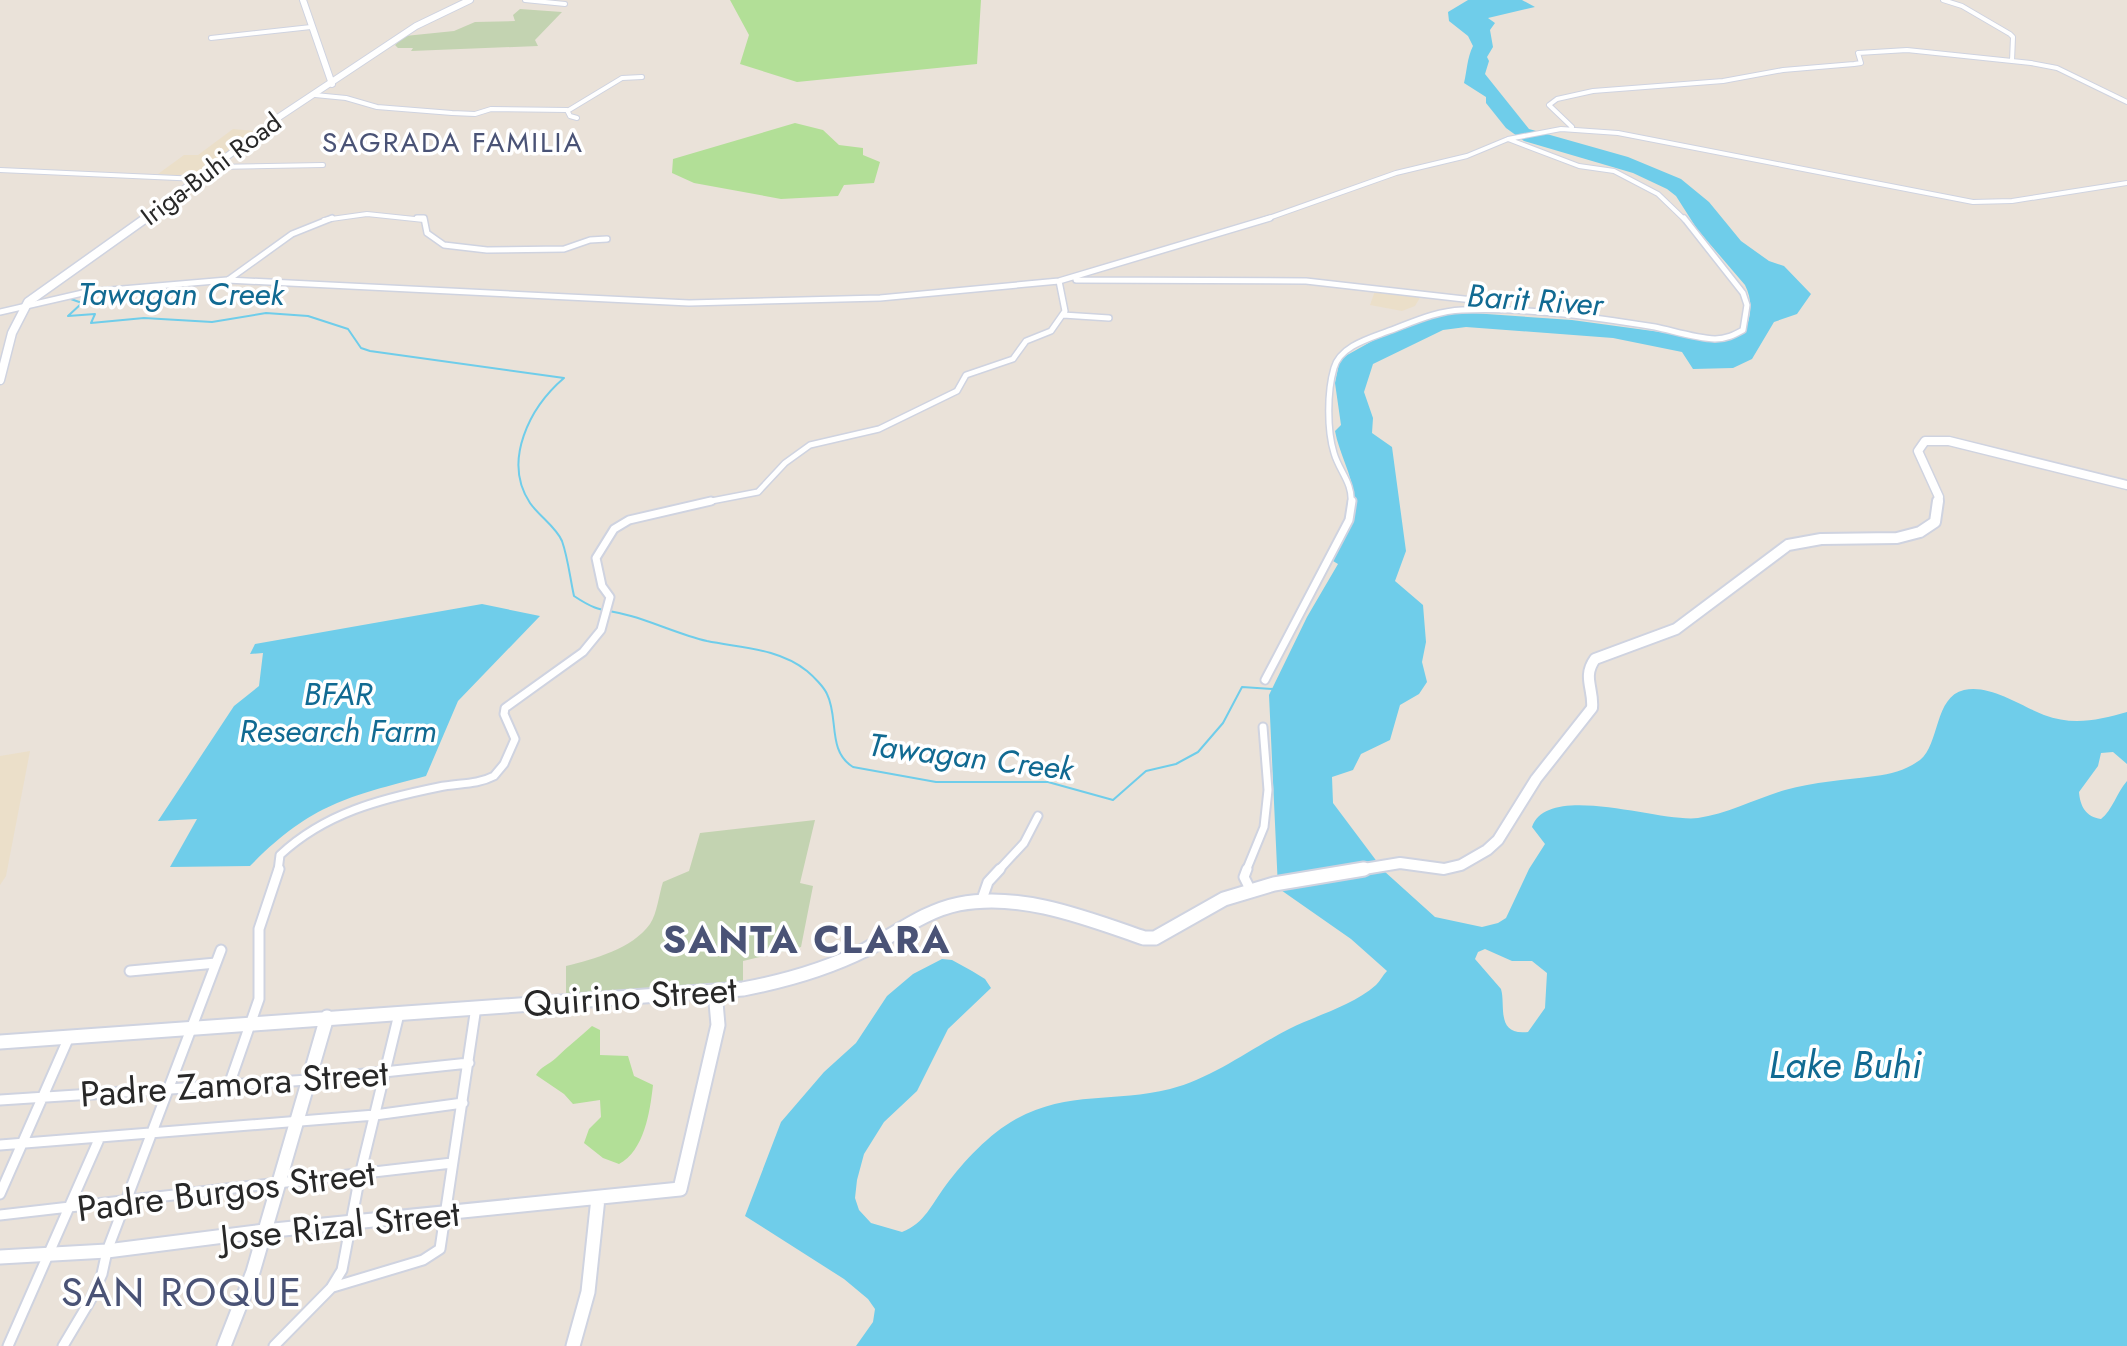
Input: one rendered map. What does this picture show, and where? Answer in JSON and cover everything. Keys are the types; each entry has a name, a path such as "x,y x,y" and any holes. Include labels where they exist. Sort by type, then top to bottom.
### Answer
{"main road":[{"path":"303,0 332,84"},
{"name":"Iriga-Buhi Road","path":"22,306 199,179 279,117 416,26 470,0"},
{"path":"0,380 22,306"},
{"name":"Quirino Street","path":"0,1042 399,1011 715,991 770,984 816,972 958,904 1026,905 1144,938 1155,938 1224,899 1274,884 1400,863 1436,869 1452,868 1474,858 1498,840 1536,779 1592,708 1587,682 1590,666 1601,655 1653,640 1676,629 1788,545 1821,539 1897,538 1920,532 1935,522 1939,497 1918,451 1925,441 1941,440 1965,445 2127,485"},
{"name":"Jose Rizal Street","path":"0,1257 107,1251 264,1231 680,1189 718,1025 715,991"},
{"path":"224,1346 246,1296 327,1017"},
{"path":"573,1346 589,1294 598,1198"}],"street":[{"path":"525,0 565,4"},
{"path":"1943,0 1966,6 1984,21 2007,31 2013,37 2012,61"},
{"path":"211,38 311,27"},
{"path":"1573,128 1549,105 1557,99 1593,91 1723,81 1783,70 1844,66 1861,63 1858,53 1883,49 2057,68 2127,102"},
{"path":"315,95 346,98 377,107 452,113 475,114 491,109 569,110 589,101 599,91 613,88 622,78 642,77"},
{"path":"569,110 570,116 577,118"},
{"path":"1062,281 1293,211 1396,173 1467,156 1508,139 1573,128 1718,151 1973,202 2012,201 2127,183"},
{"path":"1265,680 1349,520 1350,486 1334,454 1330,431 1334,367 1342,353 1369,338 1441,312 1501,310 1653,327 1724,339 1743,330 1747,305 1743,293 1683,217 1658,194 1614,171 1579,166 1508,139"},
{"path":"214,167 323,165"},
{"path":"0,170 199,179"},
{"path":"227,280 289,233 320,220 346,215 424,218 427,233 444,245 487,250 564,249 590,240 607,239"},
{"path":"0,312 87,292 227,280 689,303 880,298 1062,281 1318,282 1499,303 1501,310"},
{"path":"229,1085 259,999 259,929 278,875 280,855 298,839 345,811 493,776 500,770 515,739 504,714 505,708 581,654 601,630 610,597 599,578 596,558 616,527 648,514 760,491 785,463 810,445 872,432 928,407 957,391 966,375 1013,359 1026,341 1051,331 1065,311 1062,281"},
{"path":"0,319 12,309"},
{"path":"1063,315 1109,318"},
{"path":"1251,891 1244,877 1264,827 1268,790 1263,727"},
{"path":"981,902 988,882 1024,843 1038,816"},
{"path":"63,1346 102,1274 107,1251 221,950"},
{"path":"130,971 216,963"},
{"path":"331,1288 432,1257 441,1245 476,1007"},
{"path":"274,1346 331,1288 346,1259 360,1175 399,1011"},
{"path":"0,1194 69,1037"},
{"name":"Padre Zamora Street","path":"0,1100 308,1080 469,1063"},
{"path":"0,1145 375,1115 463,1103"},
{"path":"8,1346 100,1137"},
{"name":"Padre Burgos Street","path":"0,1215 452,1163"}],"shaded area":[{"path":"233,129 255,131 195,177 158,174 184,155 198,155"},
{"path":"1376,288 1421,296 1415,306 1402,311 1370,305"},
{"path":"30,751 6,876 0,885 0,756"}],"green space":[{"path":"730,0 981,0 977,64 797,82 740,64 749,35"},
{"path":"520,9 562,12 535,40 538,46 411,51 413,48 398,48 395,45 405,36 454,31 475,22 515,21 513,15"},
{"path":"795,123 823,130 839,145 863,148 863,155 880,162 874,183 844,185 838,196 781,199 694,183 672,173 673,159"},
{"path":"815,820 800,883 813,886 801,947 743,961 743,983 566,1000 566,966 612,952 642,933 654,915 663,882 689,871 700,833"},
{"path":"592,1026 600,1030 600,1055 628,1056 634,1076 653,1085 648,1118 640,1140 628,1158 619,1164 603,1158 584,1143 589,1129 601,1117 600,1100 573,1104 536,1075"}],"water":[{"name":"Lake Buhi","path":"1468,0 1522,0 1535,7 1488,18 1495,23 1490,30 1493,47 1487,57 1489,61 1485,74 1529,129 1628,157 1681,179 1709,202 1741,241 1769,261 1784,266 1811,294 1797,314 1774,322 1752,359 1733,368 1693,369 1682,352 1613,338 1466,327 1443,330 1373,364 1364,392 1373,418 1372,433 1392,447 1406,551 1395,581 1423,605 1426,642 1422,662 1427,682 1419,694 1400,705 1390,740 1361,754 1353,770 1332,777 1333,803 1384,871 1435,917 1482,927 1506,918 1529,869 1545,844 1532,827 1542,814 1559,807 1582,805 1698,818 1796,787 1893,773 1920,760 1926,753 1947,702 1954,694 1964,690 1995,693 2044,715 2065,720 2096,719 2127,712 2127,764 2113,752 2101,753 2098,766 2079,792 2085,810 2101,819 2127,781 2127,1346 856,1346 873,1322 875,1309 868,1299 844,1279 745,1216 781,1122 824,1072 856,1043 887,996 913,974 942,959 952,960 972,971 985,979 991,988 948,1029 917,1091 884,1122 864,1154 855,1198 859,1210 871,1223 902,1232 922,1218 978,1149 1016,1119 1074,1100 1150,1093 1186,1084 1289,1029 1356,999 1376,985 1387,971 1351,939 1278,888 1269,695 1307,617 1338,564 1333,561 1353,514 1353,488 1335,431 1341,425 1335,383 1340,359 1374,340 1438,316 1458,312 1572,320 1726,341 1743,333 1750,309 1745,285 1697,229 1676,196 1667,189 1633,173 1524,141 1506,128 1486,103 1486,97 1464,83 1473,46 1468,36 1449,21 1448,12","holes":["1485,949 1512,961 1532,961 1547,973 1545,1008 1528,1032 1518,1032 1506,1024 1501,989 1475,959 1478,952"]},
{"name":"BFAR Research Farm","path":"482,604 540,616 458,701 426,776 373,790 330,806 292,829 250,866 170,867 197,819 158,821 234,706 259,686 263,653 250,654 255,644"}],"waterway":[{"name":"Tawagan Creek","path":"68,298 82,303 68,316 95,314 91,323 144,318 212,322 266,313 308,316 348,329 361,348 370,351 564,378 531,419 519,453 519,470 522,487 530,503 562,541 574,596 597,608 688,636 772,653 796,663 826,691 840,752 853,767 936,782 1048,782 1113,800 1146,771 1176,764 1198,752 1223,723 1242,687 1273,689"}],"district":[{"name":"SAGRADA FAMILIA","path":"453,142"},
{"name":"SANTA CLARA","path":"807,940"},
{"name":"SAN ROQUE","path":"182,1292"}],"water label":[{"name":"Barit River","path":"1535,300"}]}
